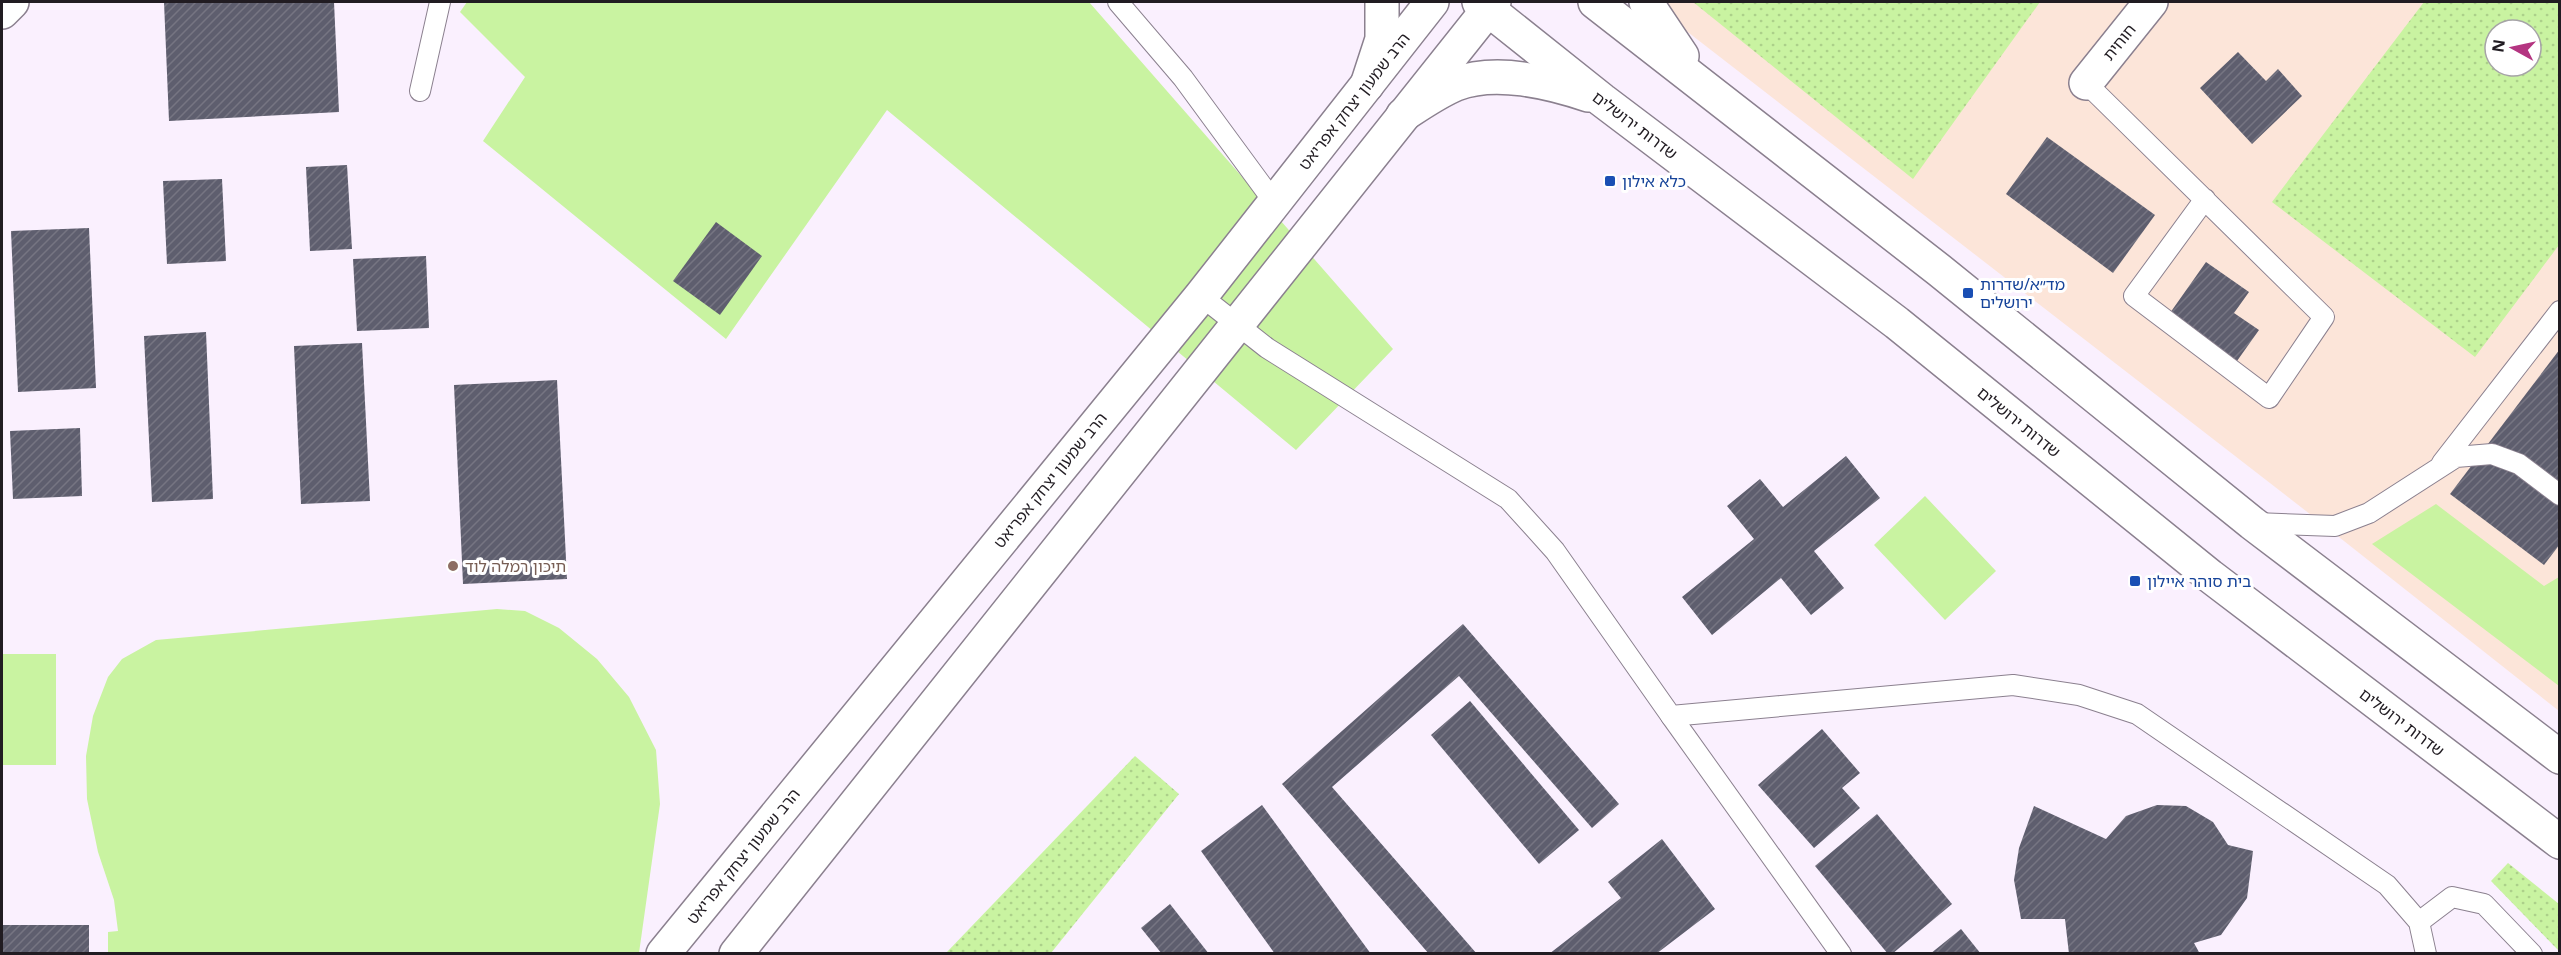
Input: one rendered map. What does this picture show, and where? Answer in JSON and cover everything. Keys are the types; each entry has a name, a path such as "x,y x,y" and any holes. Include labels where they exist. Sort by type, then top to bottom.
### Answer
{"main road":[{"path":"2,12 12,2"},
{"path":"1367,85 1382,39 1382,2"},
{"name":"הרב שמעון יצחק אפריאט","path":"663,954 1201,296 1432,2"},
{"path":"1594,2 1698,80 2252,523 2559,757"},
{"path":"1646,2 1698,80"},
{"name":"חוחית","path":"2086,83 2151,2"},
{"path":"736,954 1237,325 1403,115 1487,4"},
{"name":"שדרות ירושלים","path":"1487,4 1602,100 1897,323 2210,576 2559,842"},
{"path":"1403,115 1450,87 1481,79 1516,79 1551,84 1602,100"}],"lane":[{"path":"420,90 440,2"},
{"path":"1118,2 1183,78 1274,202"},
{"path":"2086,83 2205,199 2324,317 2270,398 2134,296 2205,199"},
{"path":"1201,296 1277,354 1508,499 1555,551 1841,954"},
{"path":"2433,473 2559,311"},
{"path":"2252,523 2335,526 2369,513 2456,457 2492,454 2519,464 2559,495"},
{"path":"1671,716 2013,685 2079,694 2137,714 2387,885 2419,922 2426,954"},
{"path":"2419,922 2452,897 2484,904 2532,954"}],"shaded area":[{"path":"1649,2 2559,2 2559,711 2306,511"}],"green space":[{"path":"467,2 1089,2 1393,349 1296,450 887,110 726,339 483,141 525,77 460,12"},
{"path":"1693,2 2040,2 1913,179"},
{"path":"2424,2 2559,2 2559,245 2475,357 2272,202"},
{"path":"1925,496 1996,571 1945,620 1874,545"},
{"path":"2436,504 2544,586 2559,577 2559,686 2372,544"},
{"path":"497,609 525,611 559,628 597,659 629,697 656,750 660,804 639,953 108,953 108,932 118,931 114,900 98,852 87,799 86,756 93,716 108,677 122,659 156,640"},
{"path":"2,654 56,654 56,765 2,765"},
{"path":"1135,756 1179,794 1051,953 946,953"},
{"path":"2508,863 2559,904 2559,951 2491,881"}],"building":[{"path":"164,2 334,2 339,112 169,121"},
{"path":"2238,52 2266,81 2278,69 2302,96 2252,144 2200,88"},
{"path":"2047,137 2155,215 2113,273 2006,194"},
{"path":"347,165 352,249 310,251 306,167"},
{"path":"222,179 226,261 167,264 163,181"},
{"path":"716,222 762,256 720,315 673,281"},
{"path":"89,228 96,388 18,392 11,231"},
{"path":"426,256 429,328 357,331 353,259"},
{"path":"2206,262 2249,292 2234,313 2259,330 2237,361 2170,313"},
{"path":"206,332 213,499 152,502 144,336"},
{"path":"362,343 370,501 301,504 294,346"},
{"path":"2560,349 2560,544 2544,565 2450,494"},
{"path":"557,380 567,579 463,584 454,385"},
{"path":"80,428 82,496 13,499 10,431"},
{"path":"1846,456 1880,498 1814,551 1844,588 1811,615 1781,578 1712,635 1682,597 1754,539 1727,506 1760,479 1783,507"},
{"path":"1463,624 1619,804 1592,828 1459,676 1332,787 1477,954 1429,954 1282,784"},
{"path":"1470,701 1579,830 1539,864 1431,735"},
{"path":"1822,729 1860,773 1842,788 1860,808 1814,848 1758,785"},
{"path":"1262,805 1371,954 1275,954 1201,851"},
{"path":"2157,805 2186,806 2213,822 2228,845 2253,851 2247,898 2221,935 2194,943 2200,954 2069,954 2065,919 2021,919 2014,880 2019,848 2034,806 2106,839 2126,816"},
{"path":"1877,814 1952,904 1892,954 1888,954 1815,866"},
{"path":"1662,839 1715,909 1656,954 1549,954 1621,898 1608,882"},
{"path":"1170,904 1209,954 1162,954 1141,928"},
{"path":"2,925 89,925 89,954 2,954"},
{"path":"1961,929 1981,954 1930,954"}],"place":[{"name":"כלא אילון","path":"1610,181"},
{"name":"מד״א/שדרות ירושלים","path":"1968,293"},
{"name":"תיכון רמלה לוד","path":"453,566"},
{"name":"בית סוהר איילון","path":"2135,581"}]}
